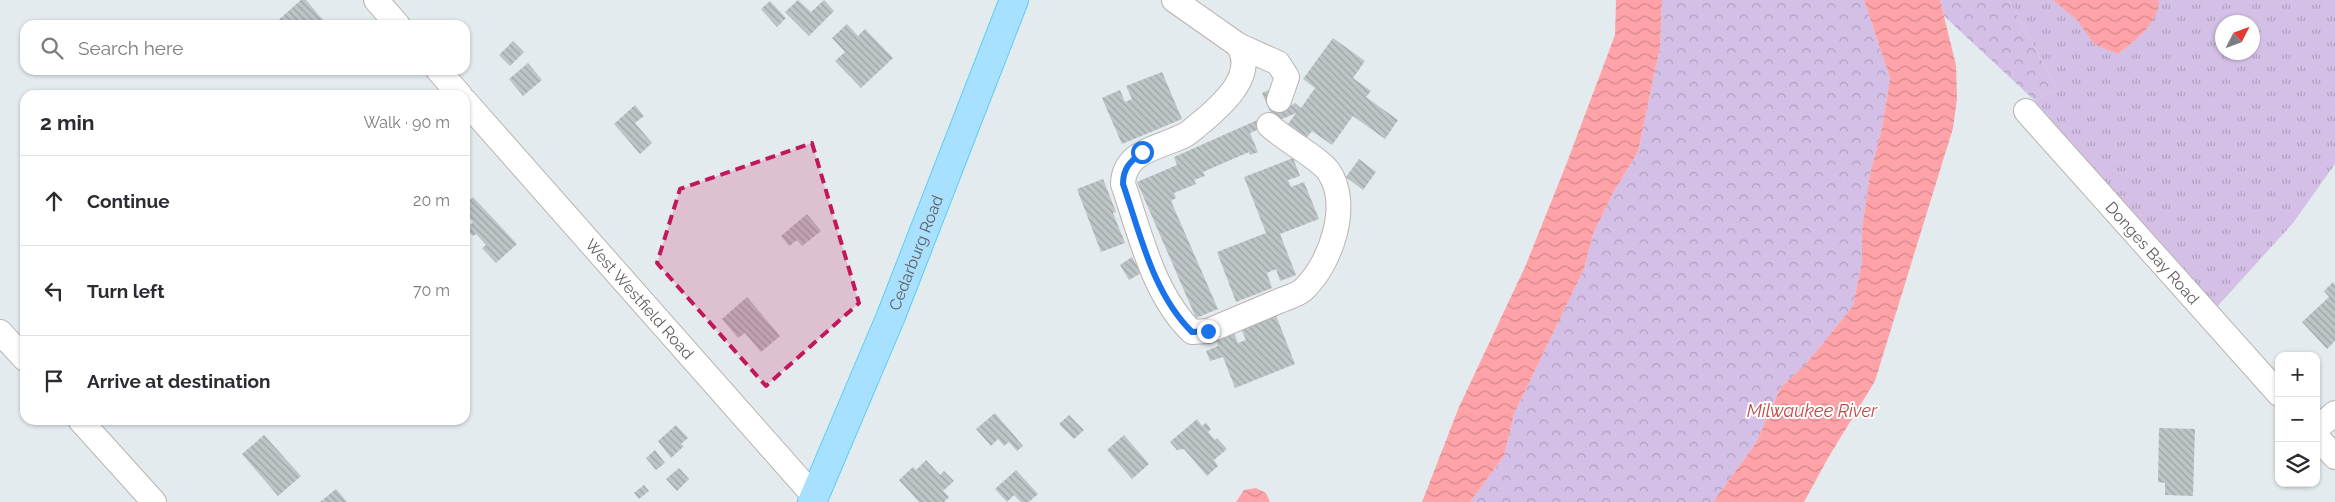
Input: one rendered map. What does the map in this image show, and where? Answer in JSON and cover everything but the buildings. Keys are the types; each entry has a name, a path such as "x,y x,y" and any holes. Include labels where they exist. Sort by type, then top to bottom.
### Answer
{"main road":[{"name":"Cedarburg Road","path":"813,499 891,316 1014,0"}],"street":[{"path":"376,0 394,20"},
{"path":"1174,0 1238,45 1278,63 1286,77 1271,112 1278,133 1328,169 1337,186 1340,208 1334,236 1320,266 1302,291 1208,331 1192,332 1180,321 1155,277 1123,184 1123,172 1129,163 1142,152 1186,134 1225,102 1241,78 1244,53 1238,45"},
{"path":"442,75 456,90"},
{"name":"West Westfield Road","path":"470,107 813,499"},
{"name":"Donges Bay Road","path":"2026,111 2275,390"},
{"path":"0,332 20,354"},
{"path":"2320,426 2335,413"},
{"path":"85,425 154,502"},
{"path":"2320,440 2335,457"}],"highlighted area":[{"path":"812,143 859,303 766,386 657,263 680,189"}],"green space":[{"path":"1662,0 1864,0 1890,78 1882,128 1870,174 1862,228 1862,262 1853,306 1805,365 1781,387 1756,443 1713,502 1470,502 1504,456 1514,414 1584,269 1593,234 1614,191 1638,152 1660,47"},
{"path":"1940,0 2009,0 2057,89 2034,100 1944,16"},
{"path":"2009,0 2335,0 2335,164 2293,223 2215,309 2034,100 2057,89"}],"water":[{"path":"1616,0 1662,0 1660,47 1638,152 1614,191 1593,234 1584,269 1514,414 1504,456 1470,502 1422,502 1459,407 1525,267 1566,165 1615,35"},
{"name":"Milwaukee River","path":"1864,0 1940,0 1956,65 1957,99 1953,128 1875,381 1828,458 1804,502 1713,502 1756,443 1781,387 1805,365 1853,306 1862,262 1862,228 1870,174 1882,128 1890,78"},
{"path":"2053,0 2159,0 2158,9 2151,24 2118,54 2094,44 2077,20"},
{"path":"1256,488 1266,493 1270,502 1236,502 1244,490"}],"route":[{"path":"1142,152 1129,163 1123,172 1123,184 1155,277 1180,321 1192,332 1208,331"}]}
